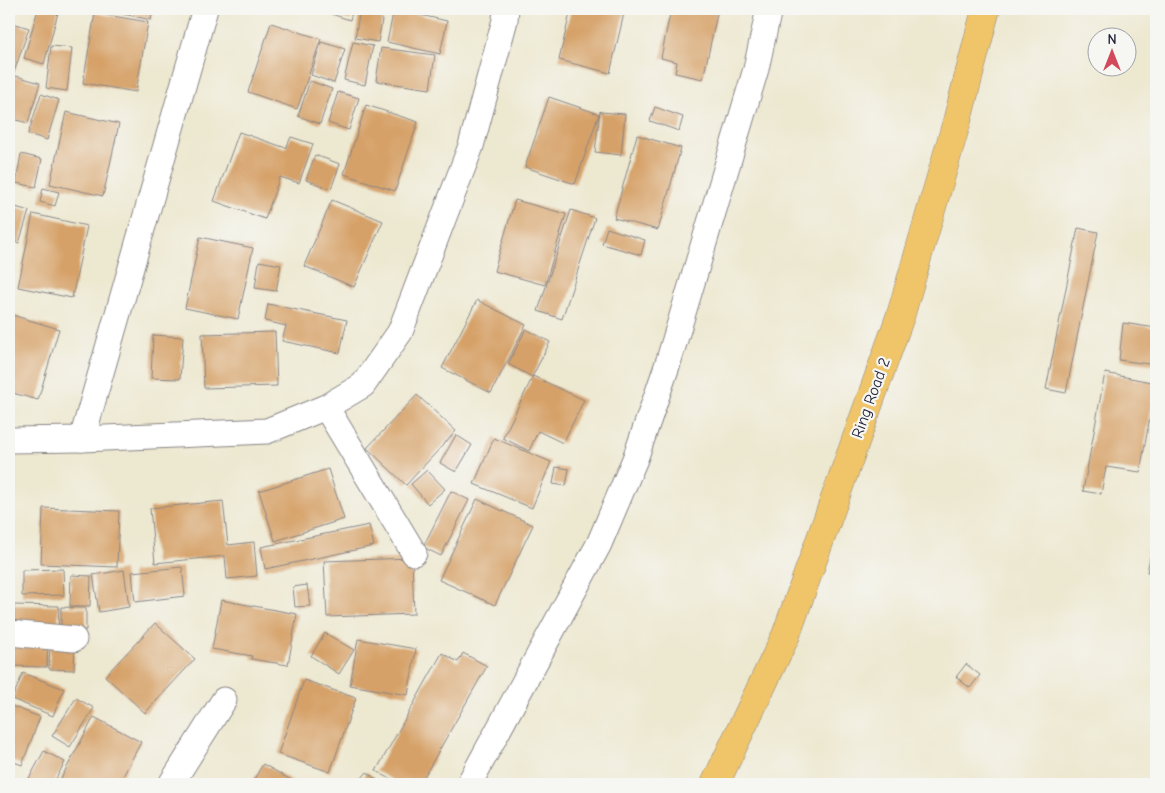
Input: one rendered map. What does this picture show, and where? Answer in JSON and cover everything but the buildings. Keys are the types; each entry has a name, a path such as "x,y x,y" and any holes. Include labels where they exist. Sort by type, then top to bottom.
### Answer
{"main road":[{"name":"Ring Road 2","path":"717,780 786,635 901,314 957,121 986,9"}],"street":[{"path":"82,439 205,9"},
{"path":"9,440 82,439 267,431 326,407 363,385 400,332 471,146 506,9"},
{"path":"468,784 599,544 635,459 668,363 756,69 769,9"},
{"path":"326,407 414,552"},
{"path":"9,633 74,638"},
{"path":"170,784 224,700"}]}
